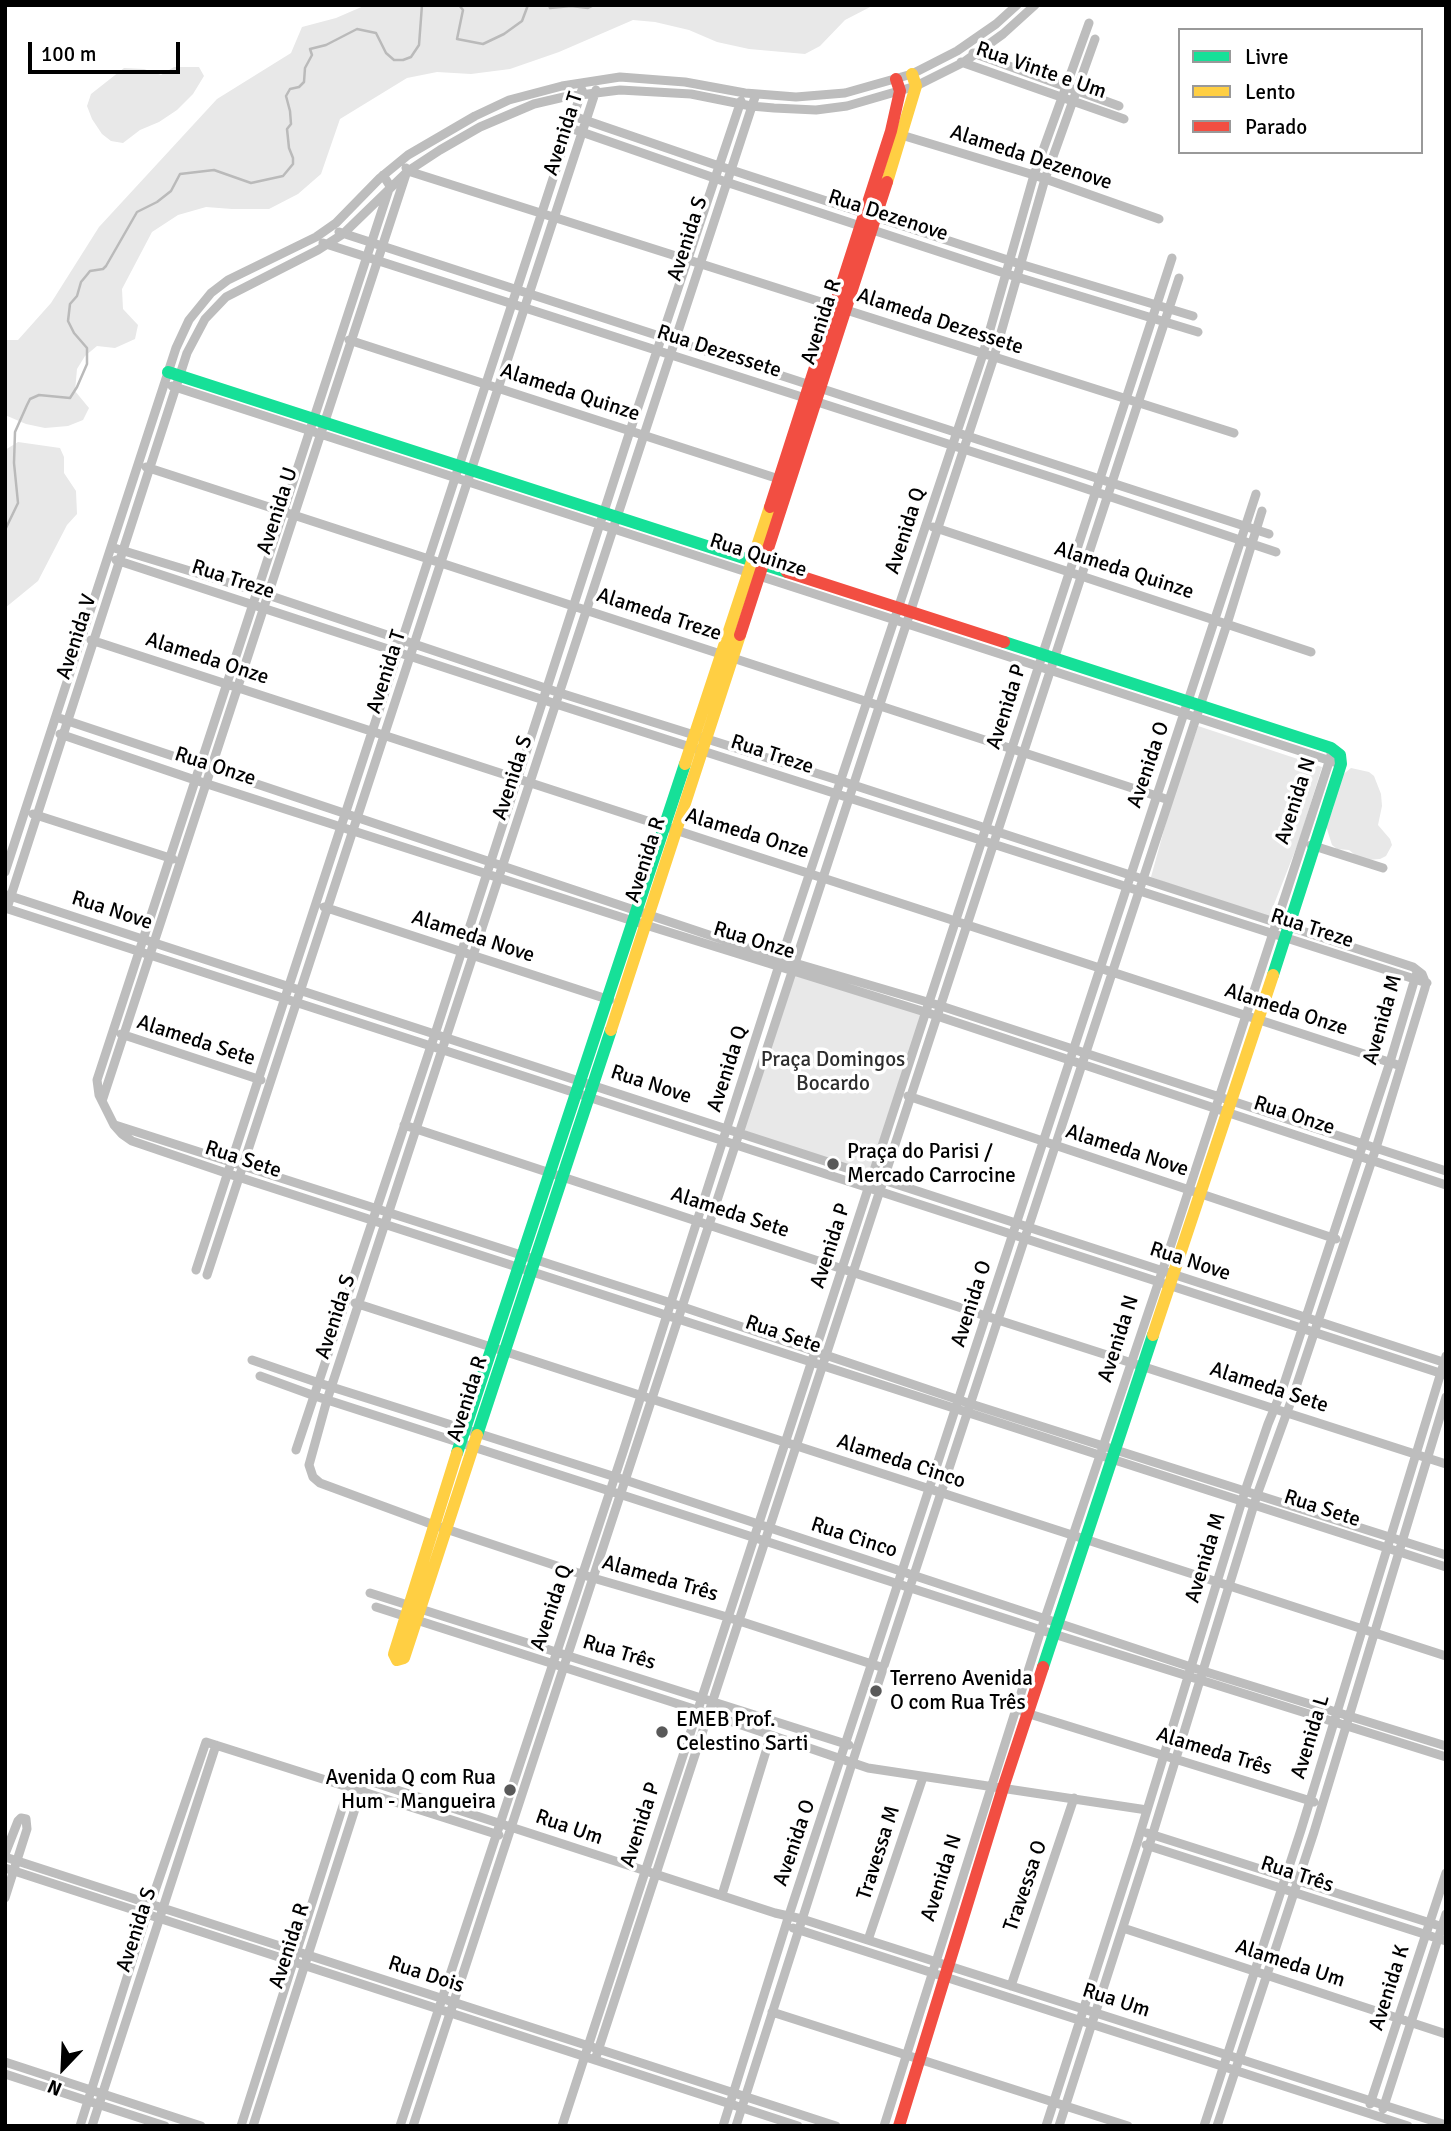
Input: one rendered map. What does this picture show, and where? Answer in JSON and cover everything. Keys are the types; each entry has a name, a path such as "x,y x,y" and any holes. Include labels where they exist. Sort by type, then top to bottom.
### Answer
{"street":[{"path":"914,80 961,49 1017,5"},
{"path":"172,379 200,327 226,297 343,234 408,171 480,127 534,104 580,94 620,90 691,94 751,106 816,110 847,106 964,62 1003,34 1035,5"},
{"name":"Avenida Q","path":"413,2126 849,798 879,704 926,525 983,354 1034,175 1089,23"},
{"name":"Avenida Q","path":"400,2126 615,1476 780,964 869,700 938,529 994,357 1045,179 1095,39"},
{"name":"Rua Vinte e Um","path":"961,49 1119,106"},
{"name":"Rua Vinte e Um","path":"946,57 1124,118"},
{"path":"172,379 184,329 211,293 228,280 312,240 328,229 401,161 433,139 509,100 584,82 648,78 744,93 816,97 898,85"},
{"name":"Avenida T","path":"196,1270 429,559 498,388 599,80"},
{"name":"Avenida R","path":"555,1175 576,1087 606,999 640,917 670,828 914,80"},
{"name":"Avenida T","path":"207,1275 441,563 486,384 584,82"},
{"name":"Avenida R","path":"897,133 898,85"},
{"name":"Avenida S","path":"296,1450 435,1034 630,431 744,93"},
{"name":"Avenida S","path":"311,1474 309,1464 327,1400 755,94"},
{"name":"Rua Dezenove","path":"573,116 730,170 1004,273 1198,332"},
{"name":"Rua Dezenove","path":"569,128 726,182 1008,260 1193,316"},
{"name":"Alameda Dezenove","path":"897,133 1034,175 1159,219"},
{"path":"401,161 408,171"},
{"name":"Alameda Dezessete","path":"408,171 1234,433"},
{"name":"Avenida U","path":"112,1121 96,1089 97,1080 282,511 352,341 408,171"},
{"path":"383,175 390,186"},
{"name":"Avenida U","path":"102,1101 295,515 340,337 390,186"},
{"name":"Rua Dezessete","path":"328,229 662,337 952,445 1276,552"},
{"name":"Rua Dezessete","path":"312,240 657,351 957,433 1269,534"},
{"name":"Avenida P","path":"562,2126 810,1362 869,1188 878,1178 911,1097 968,924 1024,752 1070,572 1172,258"},
{"name":"Avenida P","path":"595,2060 879,1192 878,1178 928,1002 1012,748 1082,576 1180,278"},
{"name":"Alameda Quinze","path":"340,337 784,481"},
{"name":"Rua Quinze","path":"172,379 755,570 1047,662 1334,758"},
{"name":"Avenida V","path":"5,872 138,464 172,379"},
{"name":"Avenida V","path":"6,908 8,895 37,816 150,468 172,379"},
{"name":"Alameda Treze","path":"138,464 869,700 1169,800"},
{"name":"Avenida O","path":"736,2126 852,1763 1169,800 1216,620 1256,494"},
{"name":"Avenida O","path":"723,2126 789,1914 1130,876 1157,796 1227,624 1262,511"},
{"name":"Alameda Quinze","path":"926,525 1311,652"},
{"name":"Rua Treze","path":"111,547 256,591 547,688 849,798 1140,891 1413,967"},
{"name":"Rua Treze","path":"107,558 556,704 841,781 1143,880 1427,983"},
{"name":"Alameda Onze","path":"82,637 1401,1066"},
{"name":"Rua Onze","path":"55,717 503,866 640,917 780,964 928,1002 1086,1053 1359,1156 1446,1185"},
{"name":"Rua Onze","path":"52,731 486,874 640,917"},
{"name":"Avenida N","path":"884,2126 932,1973 1138,1365 1309,844 1334,758"},
{"path":"25,811 181,862"},
{"path":"1309,844 1383,867"},
{"name":"Rua Nove","path":"8,895 447,1038 576,1087"},
{"name":"Alameda Nove","path":"316,905 619,1003"},
{"name":"Rua Nove","path":"6,908 443,1050 739,1132 1029,1228 1302,1330 1443,1375"},
{"name":"Avenida R","path":"399,1656 440,1527 473,1446 498,1350 555,1175 590,1091 619,1003 640,917"},
{"name":"Rua Onze","path":"793,967 1082,1064 1363,1144 1446,1171"},
{"name":"Avenida M","path":"1046,2126 1141,1831 1245,1491 1306,1319 1390,1062 1415,980 1413,967"},
{"name":"Avenida M","path":"1059,2126 1153,1835 1257,1495 1376,1148 1427,983 1422,974 1413,967"},
{"name":"Alameda Sete","path":"113,1031 270,1083"},
{"name":"Rua Nove","path":"590,1091 735,1145 1013,1236 1445,1360"},
{"name":"Alameda Nove","path":"900,1093 1344,1242"},
{"name":"Rua Sete","path":"112,1121 230,1163 388,1213 667,1314 967,1414 1245,1491 1446,1555"},
{"name":"Rua Sete","path":"112,1121 121,1134 132,1141 226,1173 371,1220 671,1303 971,1404 1242,1502 1446,1567"},
{"name":"Alameda Sete","path":"404,1125 998,1321 1446,1464"},
{"path":"202,1250 214,1254"},
{"name":"Alameda Cinco","path":"345,1300 1446,1656"},
{"name":"Avenida R","path":"440,1527 464,1429 498,1350"},
{"name":"Rua Cinco","path":"252,1360 615,1476 915,1576 1049,1627"},
{"name":"Avenida L","path":"1204,2126 1310,1801 1415,1454 1443,1375 1445,1360"},
{"name":"Rua Cinco","path":"260,1376 911,1588 1049,1627 1446,1757"},
{"name":"Avenida L","path":"1217,2126 1322,1804 1446,1396"},
{"name":"Alameda Três","path":"311,1474 320,1483 440,1527 593,1578 739,1620 884,1668"},
{"path":"741,1575 753,1579"},
{"name":"Rua Três","path":"370,1593 412,1614 562,1667 852,1763 882,1771 1147,1810"},
{"name":"Rua Três","path":"376,1607 555,1651 857,1748"},
{"name":"Rua Cinco","path":"1201,1676 1336,1712 1446,1746"},
{"name":"Alameda Três","path":"1022,1711 1322,1804"},
{"path":"722,1895 772,1735"},
{"name":"Rua Um","path":"204,1746 206,1742 351,1784 361,1791 507,1838"},
{"name":"Avenida S","path":"92,2126 216,1745"},
{"name":"Avenida S","path":"80,2126 204,1746"},
{"name":"Travessa M","path":"869,1940 922,1777"},
{"name":"Rua Um","path":"351,1784 356,1779 365,1779 775,1913 789,1914 936,1962 947,1972 1079,2020 1408,2126"},
{"name":"Avenida R","path":"253,2126 365,1779"},
{"name":"Avenida R","path":"241,2126 351,1784"},
{"name":"Avenida N","path":"899,2126 947,1972 997,1787"},
{"name":"Travessa O","path":"1011,1986 1074,1798"},
{"path":"5,1855 18,1821 21,1818 26,1819 27,1829 18,1861 10,1870 5,1898"},
{"name":"Rua Três","path":"1141,1831 1444,1927"},
{"name":"Rua Três","path":"1137,1843 1442,1940"},
{"name":"Rua Dois","path":"5,1855 836,2126"},
{"name":"Rua Dois","path":"10,1870 798,2126"},
{"name":"Avenida K","path":"1368,2113 1446,1873"},
{"path":"476,1895 487,1899"},
{"name":"Rua Um","path":"775,1913 786,1925 799,1931 932,1973 947,1972 1011,1986 1446,2125"},
{"name":"Avenida K","path":"1381,2117 1410,2022 1442,1940 1446,1914"},
{"name":"Alameda Um","path":"1123,1928 1446,2034"},
{"path":"615,1959 627,1963"},
{"path":"772,2012 1128,2126"},
{"path":"110,2029 122,2033"},
{"path":"5,2062 201,2126"},
{"path":"5,2074 165,2126"}],"green space":[{"path":"366,5 874,5 845,20 820,46 805,54 749,49 717,42 689,30 633,20 559,52 510,69 471,74 437,72 407,78 340,119 321,174 298,194 269,209 206,207 178,215 152,232 122,289 123,309 138,325 135,339 115,348 97,346 85,356 77,369 75,391 89,408 83,420 68,426 45,428 5,415 5,340 18,340 51,303 99,227 217,99 291,53 302,27 336,18"},
{"path":"174,67 199,67 204,76 193,94 177,110 140,130 123,143 111,141 102,134 87,106 91,94 124,68 144,69 161,75"},
{"path":"18,442 60,448 64,457 64,473 76,491 77,514 67,525 38,581 5,608 5,450"},
{"path":"1198,726 1322,767 1299,841 1269,917 1151,877 1170,808"},
{"path":"1351,768 1369,772 1374,776 1381,794 1382,806 1378,825 1392,845 1386,856 1380,859 1360,859 1349,850 1337,849 1332,845 1326,826 1341,776"},
{"name":"Praça Domingos Bocardo","path":"793,974 924,1013 872,1174 741,1131"}],"waterway":[{"path":"5,530 18,503 14,463 15,432 27,405 30,399 39,395 70,398 87,364 87,348 68,321 70,304 77,296 81,282 90,271 106,266 137,212 171,191 180,174 214,170 251,183 283,176 293,164 287,129 291,124 290,111 286,96 290,89 299,87 304,82 305,68 312,55 310,49 326,45 357,29 376,33 386,53 394,60 411,57 419,45 422,5"},
{"path":"459,5 463,10 457,39 483,44 522,21 528,5"},
{"path":"549,5 550,8 588,8 594,5"},
{"path":"5,565 5,576"}],"traffic: fast":[{"path":"168,372 787,572"},
{"path":"1004,642 1331,748 1340,755 1341,764 1273,975"},
{"path":"457,1453 685,764"},
{"path":"477,1435 611,1030"},
{"path":"1043,1667 1153,1335"}],"traffic: slow":[{"path":"887,182 916,86 912,74"},
{"path":"685,764 770,507"},
{"path":"611,1030 740,635"},
{"path":"1153,1335 1273,975"},
{"path":"457,1453 394,1654 397,1660 404,1658 477,1435"}],"traffic: jam":[{"path":"770,507 891,131 900,91 896,79"},
{"path":"740,635 887,182"},
{"path":"787,572 1004,642"},
{"path":"899,2126 1043,1667"}],"place":[{"name":"Praça do Parisi / Mercado Carrocine","path":"833,1164"},
{"name":"Terreno Avenida O com Rua Três","path":"876,1691"},
{"name":"EMEB Prof. Celestino Sarti","path":"662,1732"},
{"name":"Avenida Q com Rua Hum - Mangueira","path":"510,1790"}]}
